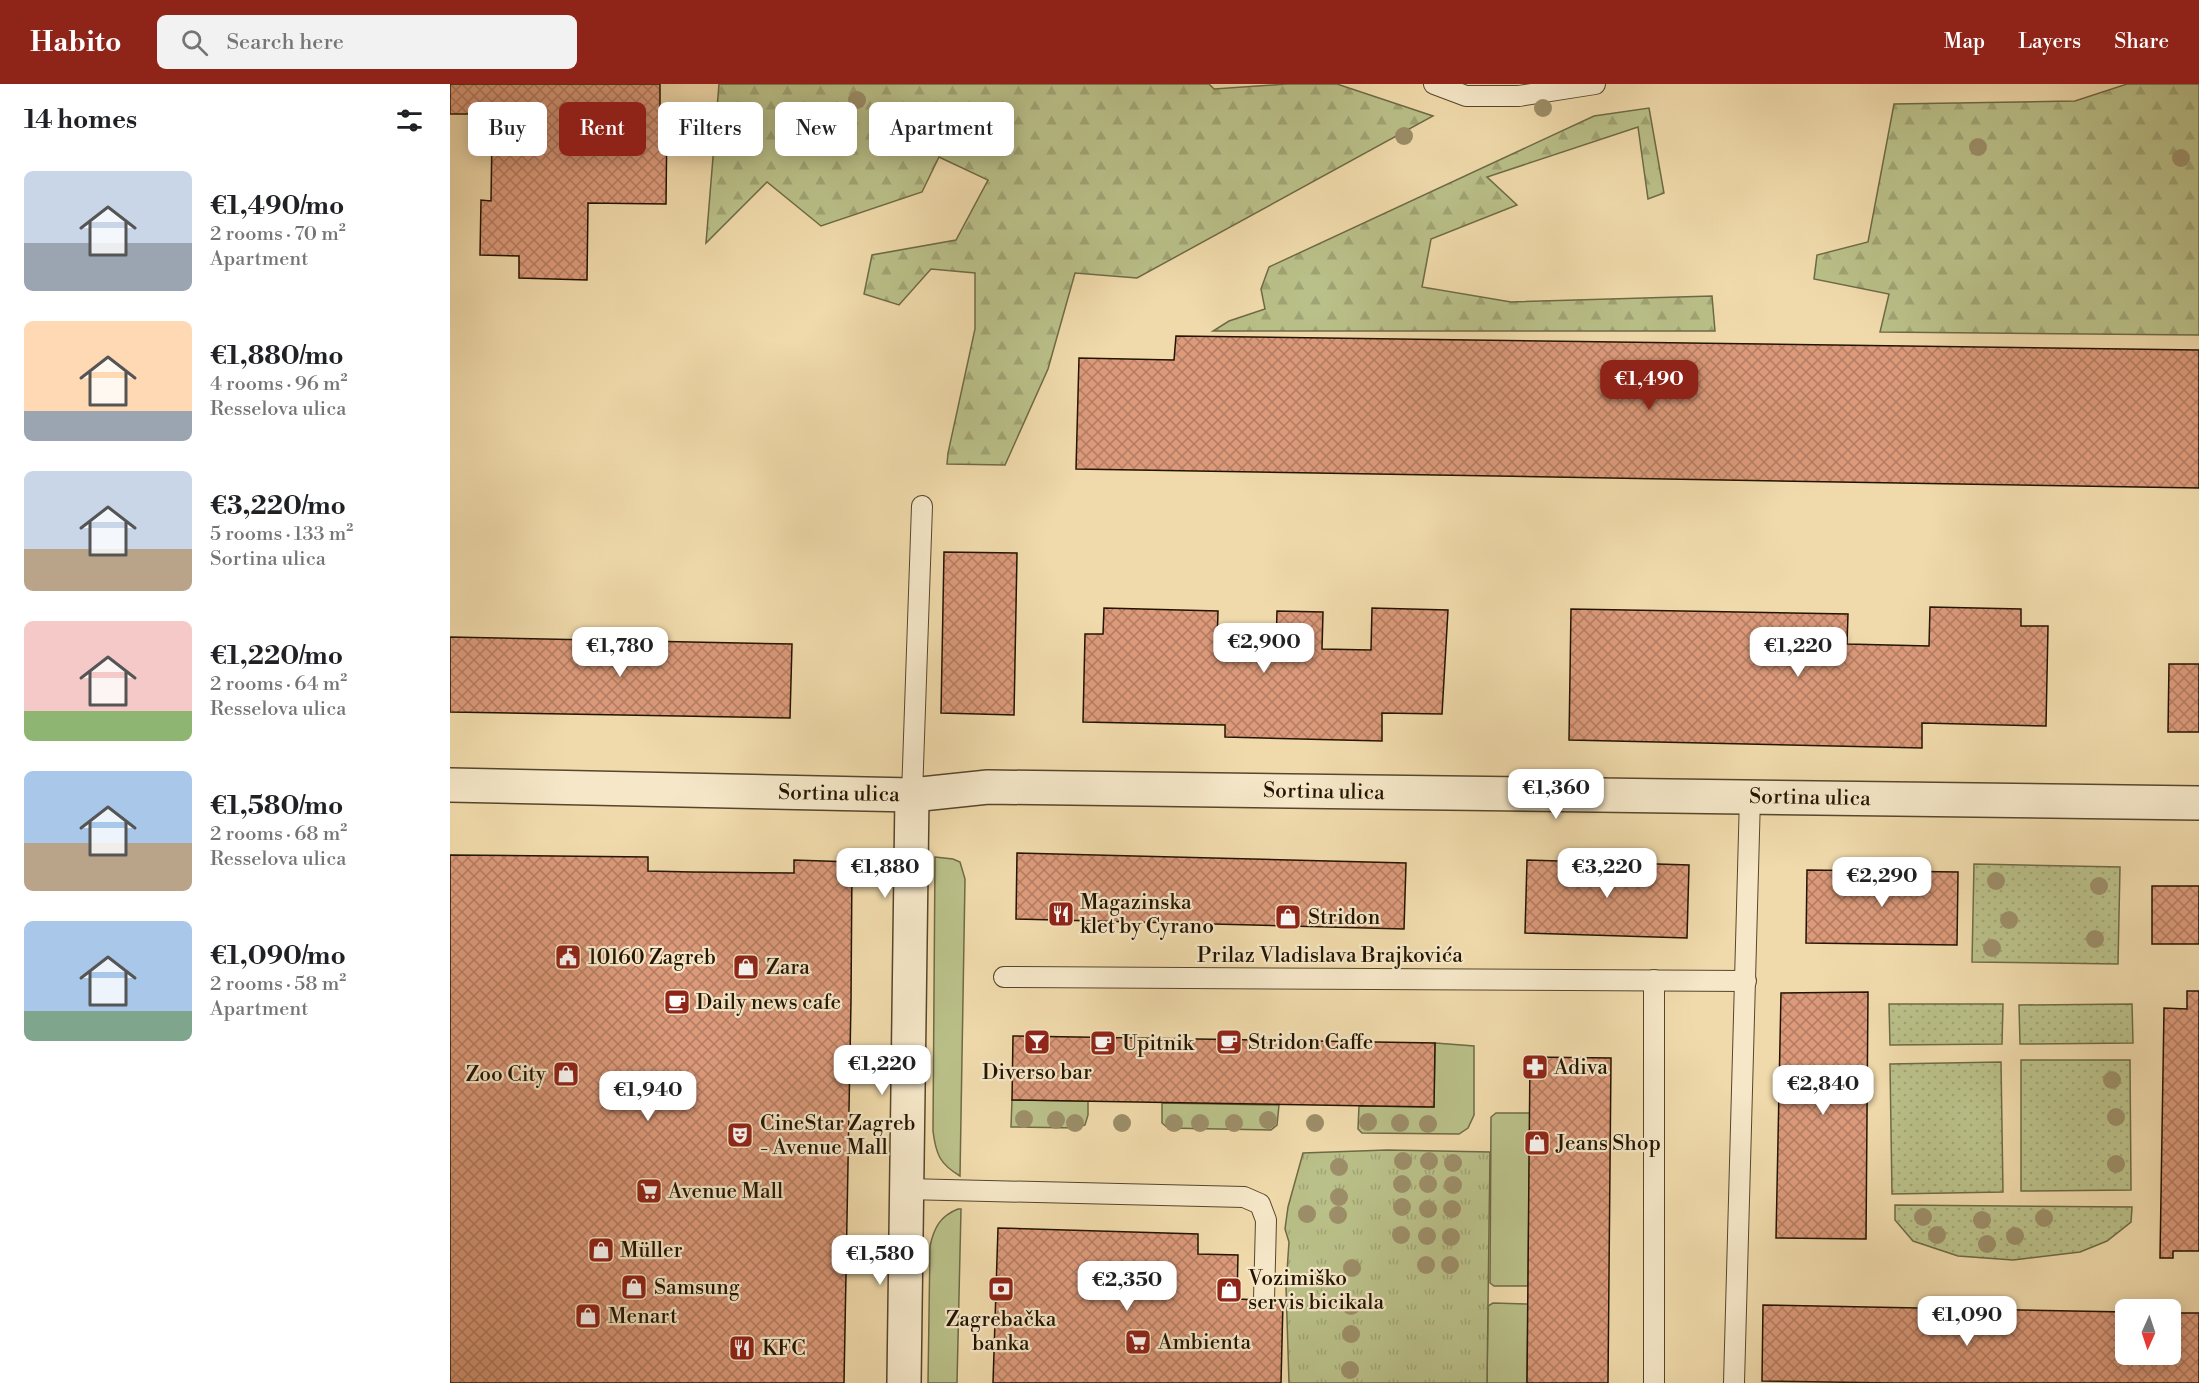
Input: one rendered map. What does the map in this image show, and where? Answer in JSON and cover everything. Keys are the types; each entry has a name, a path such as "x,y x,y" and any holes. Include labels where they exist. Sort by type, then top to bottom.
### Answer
{"street":[{"name":"Sortina ulica","path":"450,786 912,795 988,787 2199,803"},
{"path":"904,1383 912,795"}],"lane":[{"path":"1434,84 1466,96 1508,96 1595,84"},
{"path":"912,795 922,506"},
{"path":"1734,1383 1750,796"},
{"name":"Prilaz Vladislava Brajkovića","path":"1004,977 1746,981"},
{"path":"1654,980 1654,1383"},
{"path":"906,1189 1244,1197 1260,1204 1266,1220 1264,1300"}],"green space":[{"path":"719,84 1209,84 1214,89 1287,84 1337,84 1433,116 1137,278 1075,273 1048,369 1005,465 947,464 975,329 975,273 931,269 899,305 864,294 872,255 956,240 988,180 939,157 922,192 821,226 767,182 706,243 713,156 763,156 763,102 718,102"},
{"path":"2127,84 2199,84 2199,335 1880,332 1889,294 1814,279 1817,255 1868,242 1894,104 2075,101"},
{"path":"1649,108 1664,193 1648,199 1638,127 1487,177 1517,205 1431,239 1422,287 1511,302 1712,296 1715,331 1213,331 1229,321 1265,309 1261,289 1269,267 1594,116"},
{"path":"935,857 960,862 965,879 960,1176 940,1158 933,1131"},
{"path":"1974,864 2120,867 2118,964 1972,962"},
{"path":"1889,1004 2003,1004 2002,1044 1890,1045"},
{"path":"2132,1004 2133,1043 2020,1044 2019,1005"},
{"path":"1435,1043 1474,1046 1474,1115 1468,1128 1459,1134 1362,1133 1358,1129 1359,1106 1434,1107"},
{"path":"2021,1060 2130,1060 2131,1190 2021,1191"},
{"path":"2001,1062 2003,1192 1892,1194 1890,1064"},
{"path":"1012,1100 1088,1101 1088,1115 1085,1125 1077,1128 1011,1127"},
{"path":"1162,1103 1279,1105 1277,1125 1271,1130 1168,1128 1162,1123"},
{"path":"1496,1113 1530,1113 1528,1286 1494,1286 1490,1283 1491,1117"},
{"path":"1387,1150 1490,1152 1487,1383 1289,1383 1286,1286 1289,1242 1285,1229 1288,1207 1303,1153"},
{"path":"1895,1205 2132,1207 2131,1222 2107,1241 2080,1252 2013,1260 1958,1256 1913,1241 1895,1220"},
{"path":"961,1209 957,1383 928,1383 930,1246 942,1219"},
{"path":"1493,1303 1528,1304 1527,1383 1487,1383 1488,1306"}],"building":[{"path":"450,84 660,84 658,156 667,156 666,204 588,203 587,280 519,278 519,256 480,255 481,200 491,201 492,156 547,156 547,102 468,102 468,114 450,114"},
{"path":"1176,336 2199,350 2199,488 1076,469 1079,358 1174,360"},
{"path":"944,552 1017,553 1014,715 941,713"},
{"path":"1930,607 2021,609 2021,626 2048,626 2046,726 1922,723 1922,748 1569,740 1571,609 1848,614 1847,644 1929,646"},
{"path":"1104,608 1218,611 1217,647 1276,648 1277,611 1323,612 1322,649 1371,650 1372,608 1448,610 1442,714 1382,713 1382,741 1225,737 1225,725 1083,722 1085,634 1103,634"},
{"path":"450,637 792,644 790,718 450,712"},
{"path":"2169,664 2199,664 2199,732 2168,732"},
{"path":"1017,853 1406,863 1404,929 1016,919"},
{"name":"Avenue Mall","path":"450,855 648,857 648,871 692,872 794,873 794,860 852,862 844,1383 450,1383"},
{"path":"1527,860 1689,865 1687,938 1525,933"},
{"path":"1807,870 1958,872 1957,945 1806,943"},
{"path":"2152,886 2199,886 2199,944 2152,944"},
{"path":"2187,991 2199,991 2199,1251 2173,1251 2173,1258 2160,1258 2164,1008 2187,1009"},
{"path":"1868,992 1866,1239 1776,1238 1781,993"},
{"path":"1013,1036 1435,1043 1434,1107 1012,1100"},
{"path":"1530,1057 1611,1058 1608,1383 1527,1383"},
{"name":"Ambienta","path":"998,1228 1198,1234 1198,1254 1238,1255 1237,1299 1283,1301 1281,1383 993,1383"},
{"path":"1763,1305 2115,1312 2115,1365 2181,1365 2181,1313 2199,1313 2199,1383 1762,1381"}],"place":[{"name":"Magazinska klet by Cyrano","path":"1061,914"},
{"name":"Stridon","path":"1288,917"},
{"name":"10160 Zagreb","path":"568,957"},
{"name":"Zara","path":"746,967"},
{"name":"Daily news cafe","path":"677,1002"},
{"name":"Diverso bar","path":"1037,1042"},
{"name":"Stridon Caffe","path":"1229,1042"},
{"name":"Upitnik","path":"1103,1043"},
{"name":"Adiva","path":"1535,1067"},
{"name":"Zoo City","path":"566,1074"},
{"name":"CineStar Zagreb - Avenue Mall","path":"740,1135"},
{"name":"Jeans Shop","path":"1537,1143"},
{"name":"Avenue Mall","path":"649,1191"},
{"name":"Müller","path":"601,1250"},
{"name":"Samsung","path":"634,1287"},
{"name":"Zagrebačka banka","path":"1001,1289"},
{"name":"Vozimiško servis bicikala","path":"1229,1290"},
{"name":"Menart","path":"588,1316"},
{"name":"Ambienta","path":"1138,1342"},
{"name":"KFC","path":"742,1348"}]}
